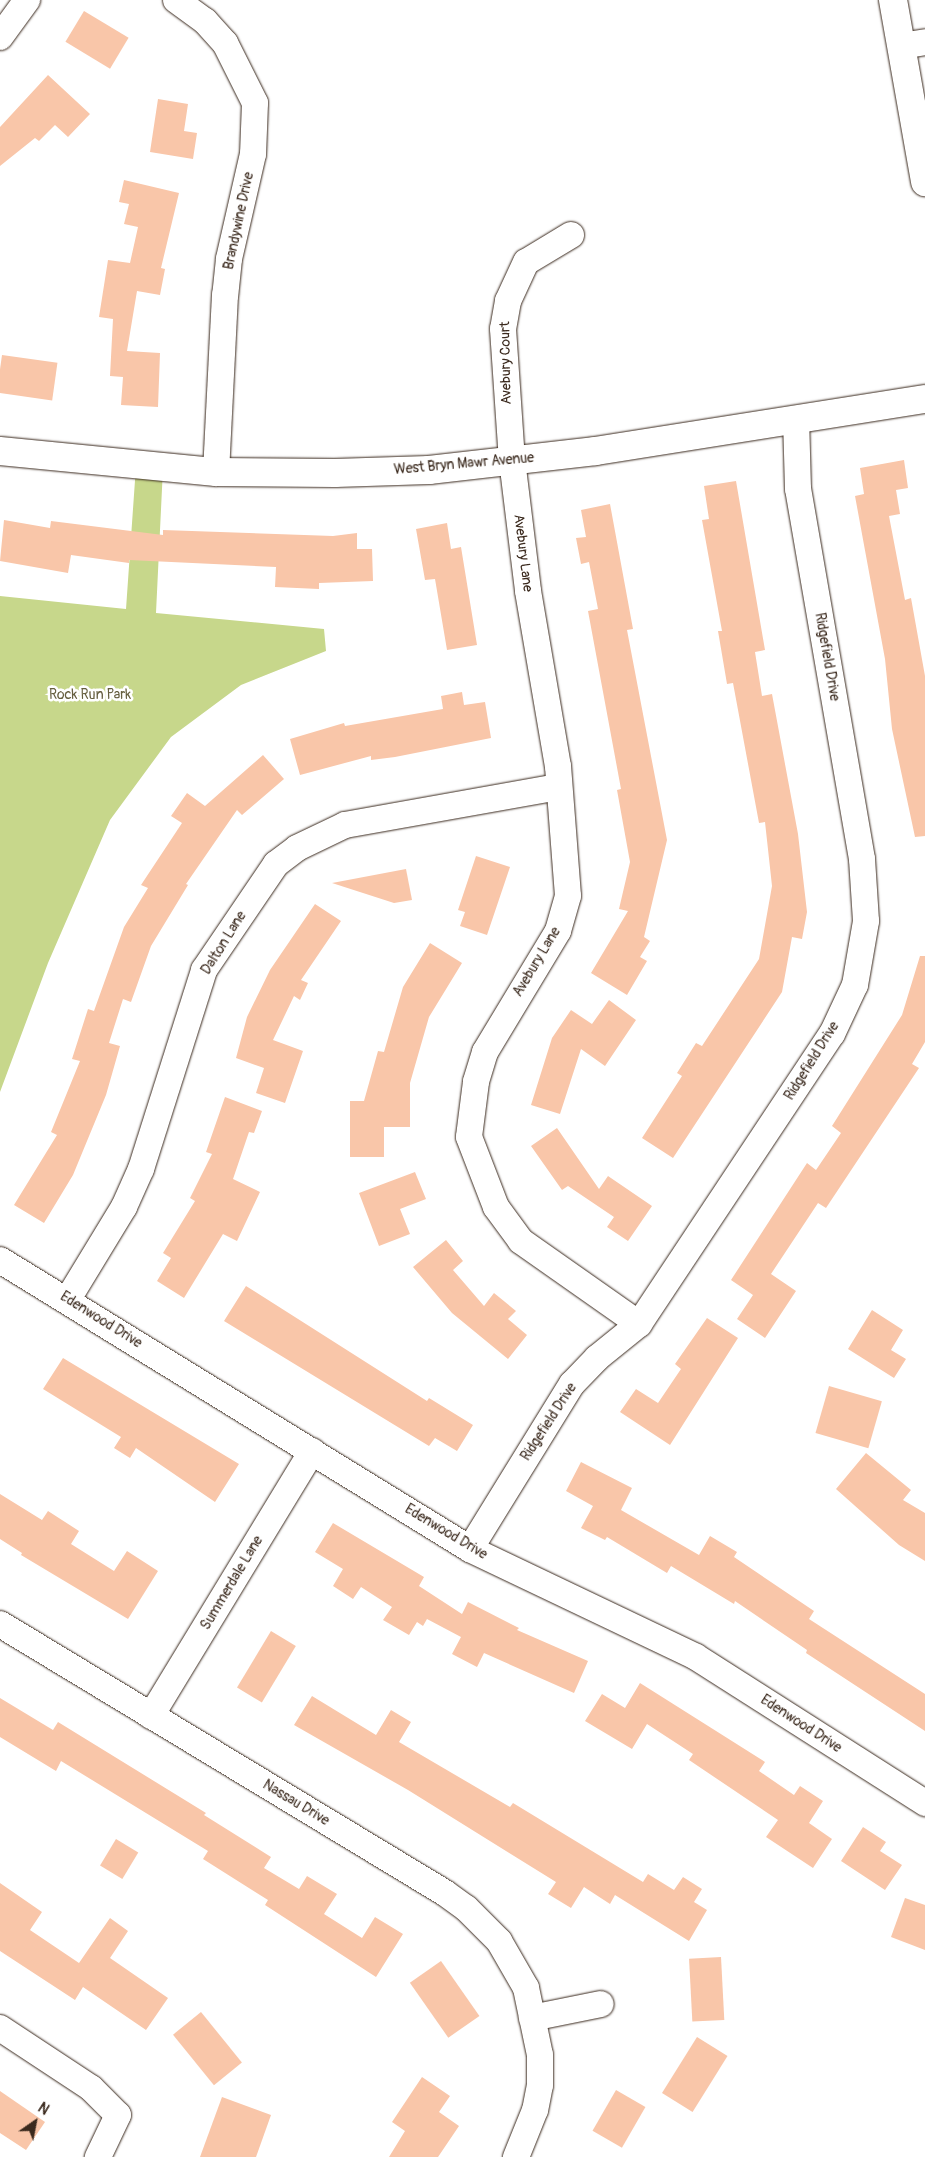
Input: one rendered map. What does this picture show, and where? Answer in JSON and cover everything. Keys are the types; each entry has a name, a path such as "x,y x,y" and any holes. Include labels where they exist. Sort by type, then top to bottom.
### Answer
{"street":[{"path":"0,37 27,0"},
{"name":"Brandywine Drive","path":"176,0 205,22 225,43 255,103 253,154 229,258 225,295 216,472"},
{"path":"894,0 913,44 925,182"},
{"name":"Avebury Court","path":"512,460 504,368 503,329 508,301 526,262 571,235"},
{"name":"West Bryn Mawr Avenue","path":"0,451 216,472 335,473 429,470 796,420 925,399"},
{"name":"Ridgefield Drive","path":"470,1549 572,1384 596,1358 639,1324 832,1034 855,985 861,960 866,921 862,859 798,489 796,420"},
{"name":"Avebury Lane","path":"512,460 528,591 559,787 568,896 558,931 485,1052 476,1082 469,1137 496,1207 522,1241 639,1324"},
{"name":"Dalton Lane","path":"68,1299 124,1207 142,1169 204,970 276,864 297,848 345,825 559,787"},
{"name":"Edenwood Drive","path":"0,1260 68,1299 470,1549 696,1657 925,1803"},
{"name":"Summerdale Lane","path":"152,1716 312,1451"},
{"name":"Nassau Drive","path":"0,1624 466,1908 506,1951 526,1988 534,2025 540,2085 535,2110 516,2157"},
{"path":"534,2025 601,2004"},
{"path":"0,2028 92,2088 118,2115 98,2157"}],"green space":[{"name":"Rock Run Park","path":"136,466 163,468 156,613 324,629 326,651 241,685 171,737 110,820 48,963 0,1092 0,596 126,609"}],"building":[{"path":"84,11 129,38 110,69 65,42"},
{"path":"48,75 90,114 68,137 55,125 39,141 35,138 0,166 0,127"},
{"path":"158,99 188,104 184,131 197,133 193,159 150,152"},
{"path":"124,180 179,193 161,268 165,269 160,295 137,291 127,351 160,353 158,407 121,405 123,377 110,376 113,319 99,317 108,260 130,263 138,227 124,224 129,204 119,202"},
{"path":"2,355 57,363 52,400 0,393"},
{"path":"904,460 908,488 896,490 900,514 889,516 905,600 911,598 925,676 925,836 915,837 892,729 885,659 855,496 864,494 860,468"},
{"path":"736,481 765,650 755,652 762,696 772,694 798,834 807,912 802,939 792,937 782,992 673,1158 642,1138 682,1076 677,1073 696,1043 702,1046 759,959 772,886 765,822 759,823 733,683 727,684 718,631 722,631 702,520 709,519 704,486"},
{"path":"610,504 633,629 627,630 667,840 644,937 650,941 640,957 647,961 627,995 591,973 628,911 619,909 630,862 617,790 621,789 588,611 598,609 589,562 581,564 576,538 586,537 581,510"},
{"path":"4,520 50,528 51,521 163,535 163,530 333,536 357,533 357,549 372,549 373,581 319,583 319,589 275,587 276,567 129,560 129,563 71,555 68,573 0,561"},
{"path":"447,523 451,549 461,547 477,645 447,650 435,579 425,580 416,529"},
{"path":"462,692 464,705 485,702 491,738 395,757 371,760 371,756 300,775 290,739 344,723 345,726 443,709 441,696"},
{"path":"263,755 284,779 242,815 237,810 186,884 188,885 151,946 131,1002 123,999 109,1043 120,1046 106,1095 73,1175 44,1223 14,1205 57,1135 51,1132 80,1061 72,1059 88,1009 94,1011 124,927 148,888 141,885 182,823 171,816 187,793 205,806"},
{"path":"476,856 510,867 487,935 460,926 465,912 458,910"},
{"path":"406,869 412,900 394,903 332,883"},
{"path":"315,904 341,921 301,980 308,983 300,1000 294,996 273,1040 303,1051 285,1103 256,1093 264,1068 236,1058 247,1017 270,970"},
{"path":"430,943 462,963 429,1017 410,1083 410,1127 384,1127 384,1157 350,1157 350,1101 364,1101 378,1051 384,1052 403,987"},
{"path":"920,956 925,956 925,1042 912,1064 919,1068 826,1208 818,1203 771,1274 796,1291 765,1338 737,1319 753,1295 731,1280 807,1163 816,1170 841,1133 832,1126 902,1015"},
{"path":"609,1000 636,1020 605,1066 581,1049 560,1114 531,1105 552,1038 571,1010 592,1024"},
{"path":"225,1097 262,1111 254,1133 249,1132 233,1179 260,1192 237,1241 223,1234 184,1298 157,1281 171,1258 163,1253 195,1201 190,1198 212,1154 206,1152"},
{"path":"557,1128 599,1189 608,1176 652,1206 628,1241 607,1227 614,1217 568,1186 562,1190 531,1146"},
{"path":"415,1172 426,1199 400,1209 410,1234 379,1246 359,1193"},
{"path":"446,1240 463,1261 453,1270 484,1306 494,1293 516,1311 508,1319 527,1335 508,1359 452,1313 413,1267"},
{"path":"246,1286 427,1401 429,1398 473,1425 457,1451 435,1438 429,1446 224,1321"},
{"path":"872,1310 903,1330 891,1350 906,1359 894,1378 848,1349"},
{"path":"707,1318 738,1338 670,1445 620,1412 636,1389 658,1403 681,1369 675,1364"},
{"path":"63,1358 239,1464 215,1502 136,1448 130,1458 114,1448 121,1437 43,1389"},
{"path":"829,1386 882,1401 868,1448 815,1433"},
{"path":"866,1453 911,1490 903,1500 925,1513 925,1561 899,1545 836,1489"},
{"path":"581,1462 632,1488 621,1510 699,1555 710,1536 737,1552 734,1557 814,1611 809,1619 925,1694 925,1731 806,1653 807,1650 735,1601 734,1604 671,1566 667,1573 607,1537 605,1540 581,1528 593,1506 566,1491"},
{"path":"0,1494 42,1520 48,1511 79,1531 71,1544 114,1571 127,1551 158,1571 128,1619 21,1555 22,1553 0,1539"},
{"path":"333,1523 424,1577 419,1586 462,1614 468,1602 519,1628 517,1630 588,1661 574,1693 484,1653 477,1667 452,1654 461,1637 427,1619 423,1626 417,1622 409,1635 383,1620 392,1607 361,1587 353,1599 333,1586 343,1569 315,1552"},
{"path":"271,1631 296,1646 262,1703 237,1688"},
{"path":"640,1683 765,1762 759,1771 794,1795 800,1786 823,1801 809,1823 832,1839 813,1868 766,1837 778,1820 689,1760 693,1754 647,1724 632,1749 585,1721 602,1694 625,1708"},
{"path":"312,1696 376,1735 391,1710 411,1722 399,1742 510,1807 513,1803 643,1882 648,1874 674,1890 683,1877 702,1889 694,1902 707,1910 689,1941 615,1895 610,1904 584,1887 571,1908 548,1894 556,1882 408,1790 294,1725"},
{"path":"0,1698 53,1730 58,1722 206,1813 204,1815 271,1857 264,1868 299,1889 307,1876 337,1894 324,1914 362,1938 375,1917 403,1934 376,1977 265,1905 268,1900 203,1859 208,1851 61,1761 56,1771 0,1737"},
{"path":"863,1827 886,1842 880,1851 902,1865 885,1890 841,1861"},
{"path":"116,1839 138,1852 122,1879 100,1866"},
{"path":"0,1883 42,1912 30,1930 79,1963 110,1918 128,1931 110,1958 168,1998 146,2030 83,1987 75,2000 0,1951"},
{"path":"905,1898 925,1905 925,1950 891,1937"},
{"path":"721,1957 724,2020 692,2022 689,1959"},
{"path":"441,1961 479,2016 448,2038 410,1983"},
{"path":"201,2012 242,2063 214,2085 173,2035"},
{"path":"697,2037 728,2056 693,2112 662,2093"},
{"path":"422,2077 450,2096 439,2112 459,2126 438,2157 389,2157 405,2131 392,2122"},
{"path":"616,2090 645,2107 622,2148 593,2131"},
{"path":"0,2091 45,2122 26,2150 0,2133"},
{"path":"222,2097 271,2115 256,2157 200,2157"}]}
